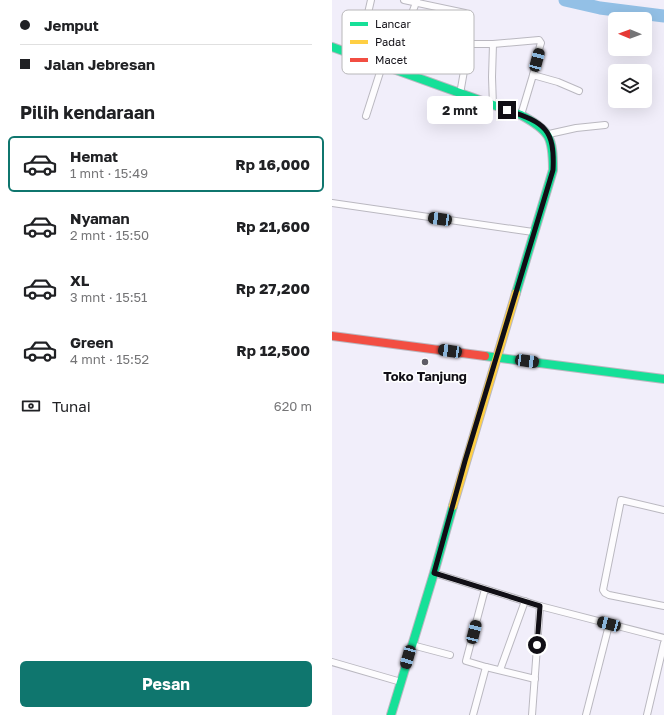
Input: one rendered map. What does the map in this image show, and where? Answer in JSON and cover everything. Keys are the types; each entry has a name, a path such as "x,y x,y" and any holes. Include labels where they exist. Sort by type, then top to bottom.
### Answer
{"street":[{"path":"369,10 371,0"},
{"path":"404,0 416,1 453,10"},
{"path":"474,44 540,41 533,75 521,115"},
{"path":"493,44 492,77 494,106"},
{"path":"332,47 342,51"},
{"path":"366,116 379,74"},
{"path":"391,715 449,522 533,232 553,170 554,152 549,134 543,127 521,115 405,74"},
{"path":"460,94 463,74"},
{"path":"533,75 558,82 579,91"},
{"path":"549,134 569,129 605,125"},
{"path":"332,203 533,232"},
{"path":"332,336 664,380"},
{"path":"664,510 621,500 603,590 605,593 664,606"},
{"path":"434,573 540,606 664,638"},
{"path":"485,589 466,661 534,679"},
{"path":"500,670 524,601"},
{"path":"532,715 540,606"},
{"path":"586,715 609,624"},
{"path":"647,715 664,643"},
{"path":"412,645 450,655"},
{"path":"332,662 401,682"},
{"path":"474,715 486,667"}],"waterway":[{"path":"565,0 600,8 664,16"}],"traffic: fast":[{"path":"332,47 342,51"},
{"path":"407,74 521,115 544,131 551,142 553,170 516,293"},
{"path":"485,356 664,379"},
{"path":"391,715 453,506"}],"traffic: slow":[{"path":"453,506 516,293"}],"traffic: jam":[{"path":"332,336 485,356"}],"place":[{"name":"Toko Tanjung","path":"425,362"}],"route":[{"path":"507,110 535,122 543,127 549,134 554,152 553,170 465,461 434,573 540,606 537,645"}]}
